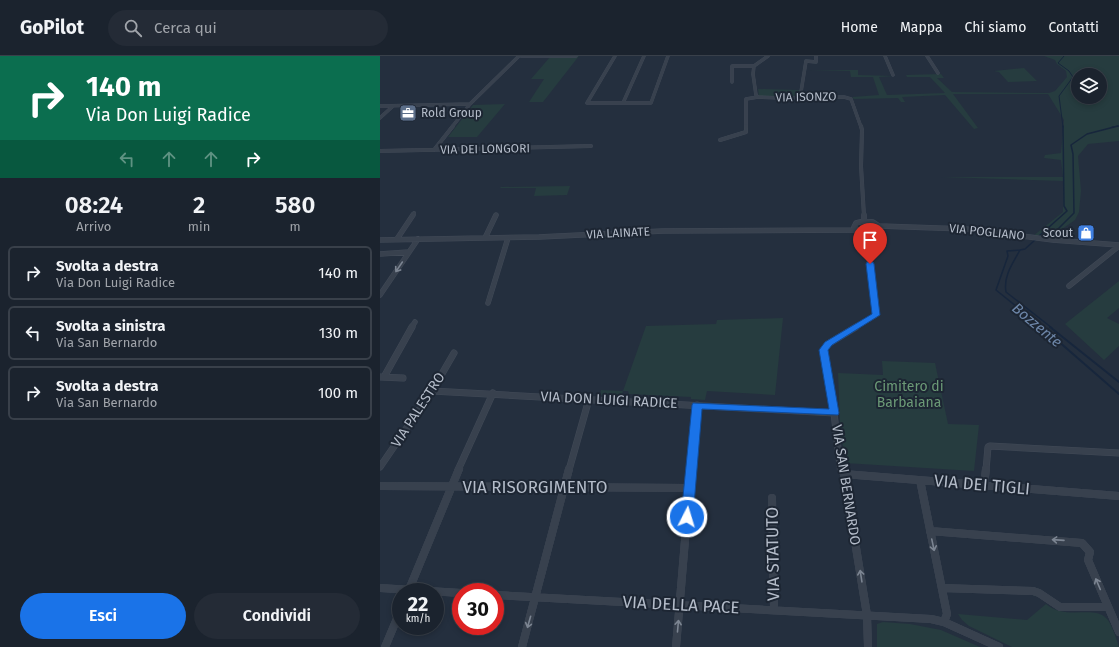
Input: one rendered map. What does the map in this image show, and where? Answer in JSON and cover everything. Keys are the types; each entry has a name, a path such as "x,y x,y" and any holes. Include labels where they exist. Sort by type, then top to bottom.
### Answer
{"street":[{"path":"434,150 470,104 520,56 576,56"},
{"path":"615,56 587,103 651,103 668,56"},
{"path":"623,103 644,56"},
{"path":"732,82 732,66 754,66 768,56"},
{"path":"800,98 806,61 816,62 816,56"},
{"path":"885,56 893,75"},
{"path":"927,56 938,73"},
{"name":"VIA ISONZO","path":"754,66 753,74 756,95 758,97 841,97 851,100 862,130 861,166 864,221"},
{"path":"720,140 746,132 746,99 758,97"},
{"path":"380,106 470,104"},
{"path":"380,118 393,106"},
{"name":"VIA DEI LONGORI","path":"380,151 591,146"},
{"path":"397,239 414,213"},
{"path":"485,238 496,215"},
{"path":"864,221 854,225 856,230 866,232"},
{"name":"VIA POGLIANO","path":"864,221 873,222 879,226 966,228 1052,240 1119,246"},
{"name":"VIA POGLIANO","path":"866,232 877,230 879,226"},
{"name":"VIA LAINATE","path":"380,240 508,238 669,231 856,230"},
{"name":"VIA SAN BERNARDO","path":"866,232 876,315 825,347 824,350 834,413 840,466 844,474 867,615 868,647"},
{"path":"488,303 508,238"},
{"path":"380,295 418,239"},
{"path":"1069,286 1119,246"},
{"path":"380,254 409,252"},
{"path":"403,378 382,377 415,322"},
{"name":"VIA PALESTRO","path":"380,468 432,391 454,353"},
{"name":"VIA DON LUIGI RADICE","path":"432,391 834,413"},
{"path":"411,583 451,486 493,394"},
{"path":"522,647 589,399"},
{"path":"676,647 697,405"},
{"path":"984,485 988,447 990,446 1119,453"},
{"name":"VIA DEI TIGLI","path":"844,474 1119,496"},
{"path":"920,480 947,614 944,622"},
{"name":"VIA RISORGIMENTO","path":"380,486 690,488"},
{"name":"VIA STATUTO","path":"772,498 774,609"},
{"path":"930,531 1082,543 1090,552 1088,560 1119,632"},
{"path":"380,588 392,589"},
{"path":"942,588 1033,591 1039,593 1054,605 1060,607 1108,607"},
{"name":"VIA DELLA PACE","path":"504,595 679,606 774,609 931,619 944,622 999,647"},
{"path":"385,647 392,630"}],"green space":[{"path":"579,56 543,102 529,102 544,79 531,79 550,57"},
{"path":"1044,56 1119,56 1119,141 1088,144 1078,156 1081,191 1079,212 1075,220 1055,234 1033,236 1063,212 1063,181 941,177 1063,177 1061,160 1044,158 1045,155 1061,153 1064,120 1048,94 953,94 978,128 974,129 945,95 902,97 905,102 901,102 898,98 854,99 852,97 879,95 873,77 851,77 850,71 809,70 858,70 858,75 894,76 879,77 887,95 945,93 930,77 907,77 906,75 941,74 944,78 937,78 952,92 1049,93 1055,91 1067,77 1066,71 1057,64 1055,60"},
{"path":"1024,68 1037,81 1008,82 999,72 994,71"},
{"path":"758,89 800,90 799,98 759,97"},
{"path":"505,104 477,137 448,137 473,105"},
{"path":"570,186 567,195 534,196 536,188 500,188 501,187"},
{"path":"1119,281 1119,308 1107,318 1119,324 1119,346 1104,360 1065,324"},
{"path":"783,318 775,395 707,391 705,400 691,399 691,397 629,394 628,391 623,391 646,326 716,324 717,320"},
{"name":"Cimitero di Barbaiana","path":"882,361 935,363 948,424 979,425 974,471 845,463 840,422 838,373 883,375"},
{"path":"601,390 623,391 621,398 604,397 600,394"},
{"path":"1046,604 1062,612 1087,612 1101,614 1110,623 1119,647 1012,647 969,626 958,614 1027,620"},
{"path":"883,622 910,624 941,630 980,647 877,647 877,624"}],"waterway":[{"name":"Bozzente","path":"1063,127 1059,96 1073,77 1069,71 1058,63 1064,56"},
{"name":"Bozzente","path":"1039,236 1067,211 1064,206 1063,126"},
{"path":"1054,237 1053,234 1074,213 1073,154 1071,145 1087,134 1117,126"},
{"path":"1112,127 1117,126"},
{"name":"Bozzente","path":"1020,250 1025,249 1035,240"},
{"name":"Bozzente","path":"1020,250 1007,275 1005,286 1006,292 1052,328"},
{"name":"Bozzente","path":"1020,250 1007,251 1008,256 996,290 1043,328"},
{"name":"Bozzente","path":"1042,327 1119,394"},
{"name":"Bozzente","path":"1050,327 1119,382"}],"place":[{"name":"Rold Group","path":"408,113"},
{"name":"Scout","path":"1086,233"}],"route":[{"path":"687,517 697,405 834,413 824,350 828,344 876,315 870,264"}]}
